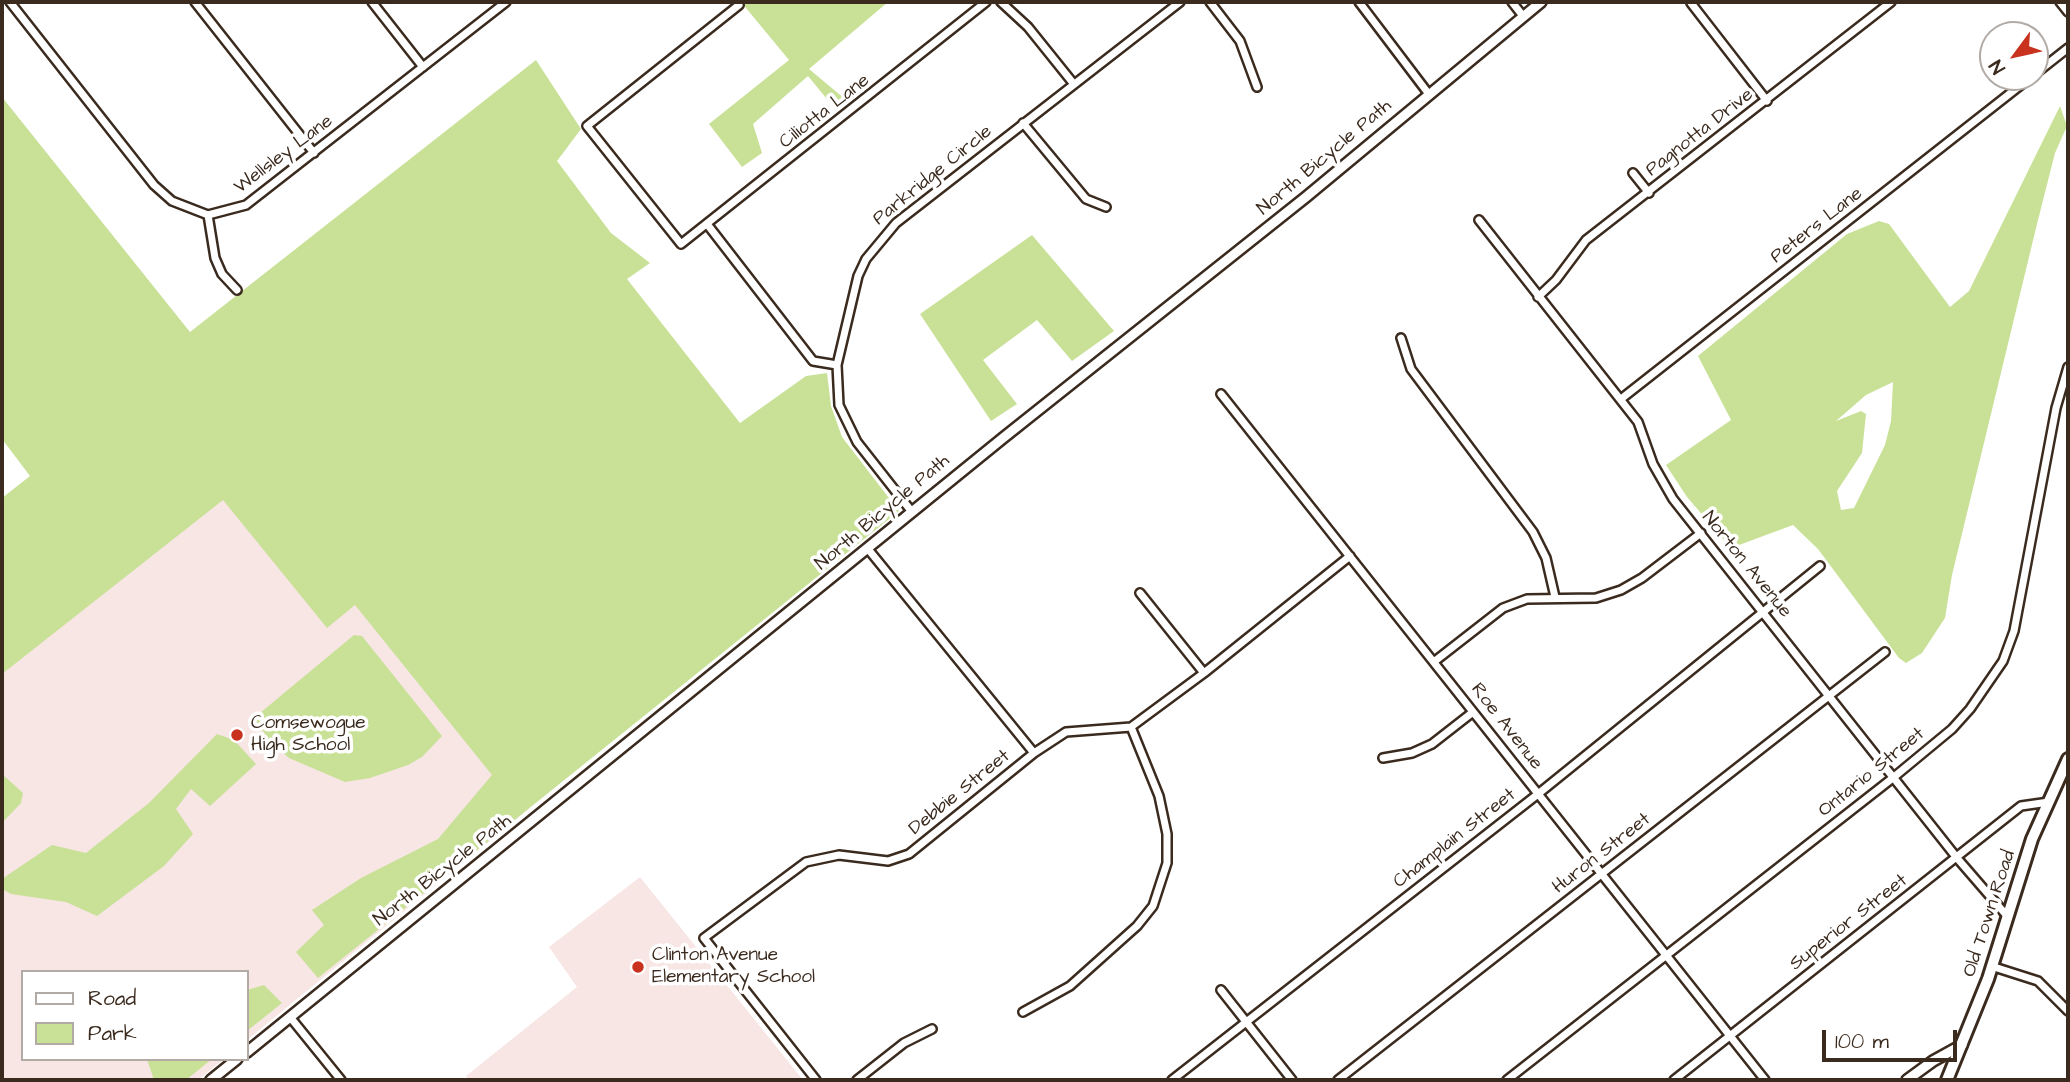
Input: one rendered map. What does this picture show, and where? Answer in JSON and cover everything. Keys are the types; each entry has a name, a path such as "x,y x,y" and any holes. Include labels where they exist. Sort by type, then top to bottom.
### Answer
{"main road":[{"name":"Old Town Road","path":"1947,1080 1964,1044 2009,918 2032,839 2068,760"}],"street":[{"path":"10,2 154,186 172,201 208,215 215,258 222,274 237,290"},
{"path":"195,2 314,153"},
{"path":"372,2 423,67"},
{"name":"Wellsley Lane","path":"208,215 246,205 506,2"},
{"name":"Ciliotta Lane","path":"739,5 587,127 681,244 986,2"},
{"path":"1001,2 1028,27 1073,83"},
{"name":"Parkridge Circle","path":"912,512 846,424 839,405 837,365 858,276 878,241 896,223 1180,2"},
{"path":"1210,2 1240,41 1257,87"},
{"path":"1359,2 1428,93"},
{"path":"1512,2 1523,16"},
{"name":"North Bicycle Path","path":"248,1051 912,512 1254,240 1541,2"},
{"name":"Pagnotta Drive","path":"1538,297 1556,280 1587,240 1891,2"},
{"path":"2060,2 2068,12"},
{"path":"1693,6 1767,101"},
{"name":"Peters Lane","path":"2049,63 2068,48"},
{"name":"Peters Lane","path":"1621,399 2013,91"},
{"path":"1023,123 1086,200 1106,207"},
{"path":"1633,173 1649,193"},
{"name":"Norton Avenue","path":"1479,220 1621,399 1646,435 1660,480 1700,533 1957,858 2009,918"},
{"path":"707,224 813,361 837,365"},
{"path":"1401,338 1411,369 1533,532 1546,558 1555,597"},
{"name":"Ontario Street","path":"1507,1080 1894,777 1952,729 1983,692 2003,661 2014,631 2056,408 2068,367"},
{"name":"Roe Avenue","path":"1221,394 1765,1080"},
{"path":"1435,661 1503,608 1527,599 1596,598 1621,590 1642,578 1700,533"},
{"path":"869,549 1034,753"},
{"path":"1023,1012 1070,986 1137,926 1153,906 1167,863 1167,834 1159,796 1131,727 1205,673 1350,556"},
{"name":"Champlain Street","path":"1172,1080 1538,794 1821,566"},
{"path":"1140,593 1205,673"},
{"name":"Huron Street","path":"1338,1080 1885,652"},
{"path":"1383,758 1412,753 1432,744 1473,712"},
{"name":"Debbie Street","path":"816,1080 704,939 806,862 839,855 888,861 909,854 1034,753 1066,732 1131,727"},
{"name":"Superior Street","path":"1674,1080 2021,806 2049,802"},
{"path":"1991,966 2038,981 2068,1012"},
{"path":"1221,990 1292,1080"},
{"path":"290,1017 341,1080"},
{"path":"857,1080 904,1043 932,1029"},
{"path":"1907,1080 1933,1061 1964,1044"},
{"path":"211,1080 235,1061"}],"shaded area":[{"name":"Comsewogue High School","path":"251,457 530,808 248,1039 248,970 21,970 21,1061 222,1061 198,1080 2,1080 2,661"},
{"name":"Clinton Avenue Elementary School","path":"640,877 803,1080 469,1080 466,1076 577,987 549,947"}],"green space":[{"path":"741,2 888,2 809,69 845,99 831,104 808,76 753,124 762,153 742,167 709,124 789,60"},
{"path":"536,60 581,129 557,161 611,233 650,263 627,279 740,423 806,376 827,373 831,406 842,437 899,511 318,978 296,952 324,925 312,910 361,878 438,839 492,775 355,605 327,628 223,500 2,674 2,498 30,476 2,439 2,97 190,332"},
{"path":"2060,106 2067,126 2055,153 2037,224 1952,575 1945,618 1922,653 1906,663 1899,658 1818,549 1793,525 1731,548 1687,497 1666,465 1731,420 1698,356 1847,234 1879,221 1889,224 1950,307 1969,291","holes":["1893,382 1891,421 1885,445 1854,508 1841,510 1837,491 1862,453 1866,414 1861,411 1836,421 1866,395"]},
{"path":"1032,235 1114,331 1072,361 1037,320 983,360 1017,404 991,421 920,314"},
{"path":"354,635 362,636 442,736 422,757 408,765 370,778 345,782 289,758 271,742 254,718"},
{"path":"217,734 234,740 256,764 210,806 191,789 176,809 193,834 164,866 97,916 66,902 11,894 2,889 2,879 52,845 86,853 149,803"},
{"path":"2,774 23,793 21,803 2,823"},
{"path":"264,985 282,1003 248,1030 248,990"},
{"path":"148,1061 210,1061 186,1080 154,1080"}],"place":[{"name":"Comsewogue High School","path":"237,735"},
{"name":"Clinton Avenue Elementary School","path":"638,967"}]}
